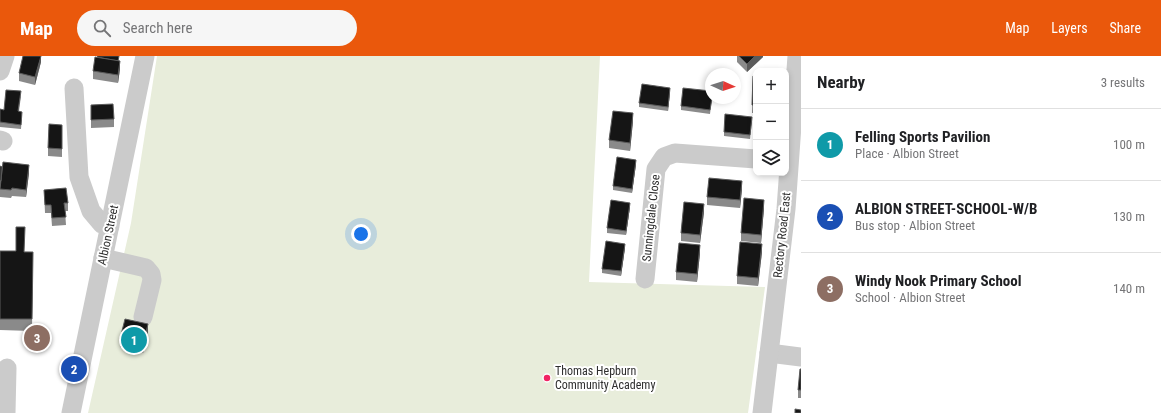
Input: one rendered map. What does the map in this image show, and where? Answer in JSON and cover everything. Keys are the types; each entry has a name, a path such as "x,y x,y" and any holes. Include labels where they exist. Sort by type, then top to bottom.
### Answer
{"street":[{"path":"0,71 5,56"},
{"name":"Albion Street","path":"72,413 145,56"},
{"name":"Rectory Road East","path":"789,150 797,56"},
{"path":"74,88 79,177 90,211 102,224 110,226"},
{"name":"Sunningdale Close","path":"645,279 656,169 664,157 675,153 753,159"},
{"name":"Rectory Road East","path":"762,413 769,353 794,197 789,168"},
{"path":"103,258 146,268 151,274 152,280 143,317"},
{"path":"769,353 801,357"},
{"path":"6,368 6,413"}],"green space":[{"path":"157,56 600,56 589,282 765,287 748,413 88,413 131,223"}],"building":[{"path":"23,56 41,56 35,77 19,73"},
{"path":"119,56 118,61 97,57"},
{"path":"739,56 755,56 747,64"},
{"path":"95,57 120,61 118,75 93,71"},
{"path":"753,76 753,105 752,105"},
{"path":"642,84 670,88 668,107 639,103"},
{"path":"683,88 705,90 705,104 711,104 710,110 681,106"},
{"path":"6,90 21,91 18,111 22,112 21,125 0,122 0,109 4,110"},
{"path":"113,104 114,119 91,120 91,105"},
{"path":"613,111 633,113 630,143 609,140"},
{"path":"725,114 752,117 750,135 724,132"},
{"path":"49,124 62,125 62,149 48,148"},
{"path":"617,157 636,160 632,189 613,186"},
{"path":"3,162 29,165 26,190 12,188 11,190 0,189"},
{"path":"0,166 2,167 1,181 0,180"},
{"path":"709,178 742,181 740,200 707,197"},
{"path":"66,188 68,203 64,203 66,217 52,218 51,205 45,205 44,190"},
{"path":"744,198 764,200 761,235 741,233"},
{"path":"611,200 630,203 626,231 607,228"},
{"path":"684,202 704,204 700,235 681,233"},
{"path":"16,227 25,227 24,252 33,252 32,319 0,319 0,251 16,251"},
{"path":"606,241 625,244 621,271 602,269"},
{"path":"740,242 762,244 758,278 737,276"},
{"path":"679,243 700,245 697,274 676,272"},
{"path":"125,319 148,324 143,345 120,339"},
{"path":"800,369 801,390 798,390"},
{"path":"795,409 801,410 801,413 795,413"}],"place":[{"name":"Windy Nook Primary School","path":"37,338"},
{"name":"Felling Sports Pavilion","path":"134,340"},
{"name":"ALBION STREET-SCHOOL-W/B","path":"74,369"},
{"name":"Thomas Hepburn Community Academy","path":"547,378"}]}
